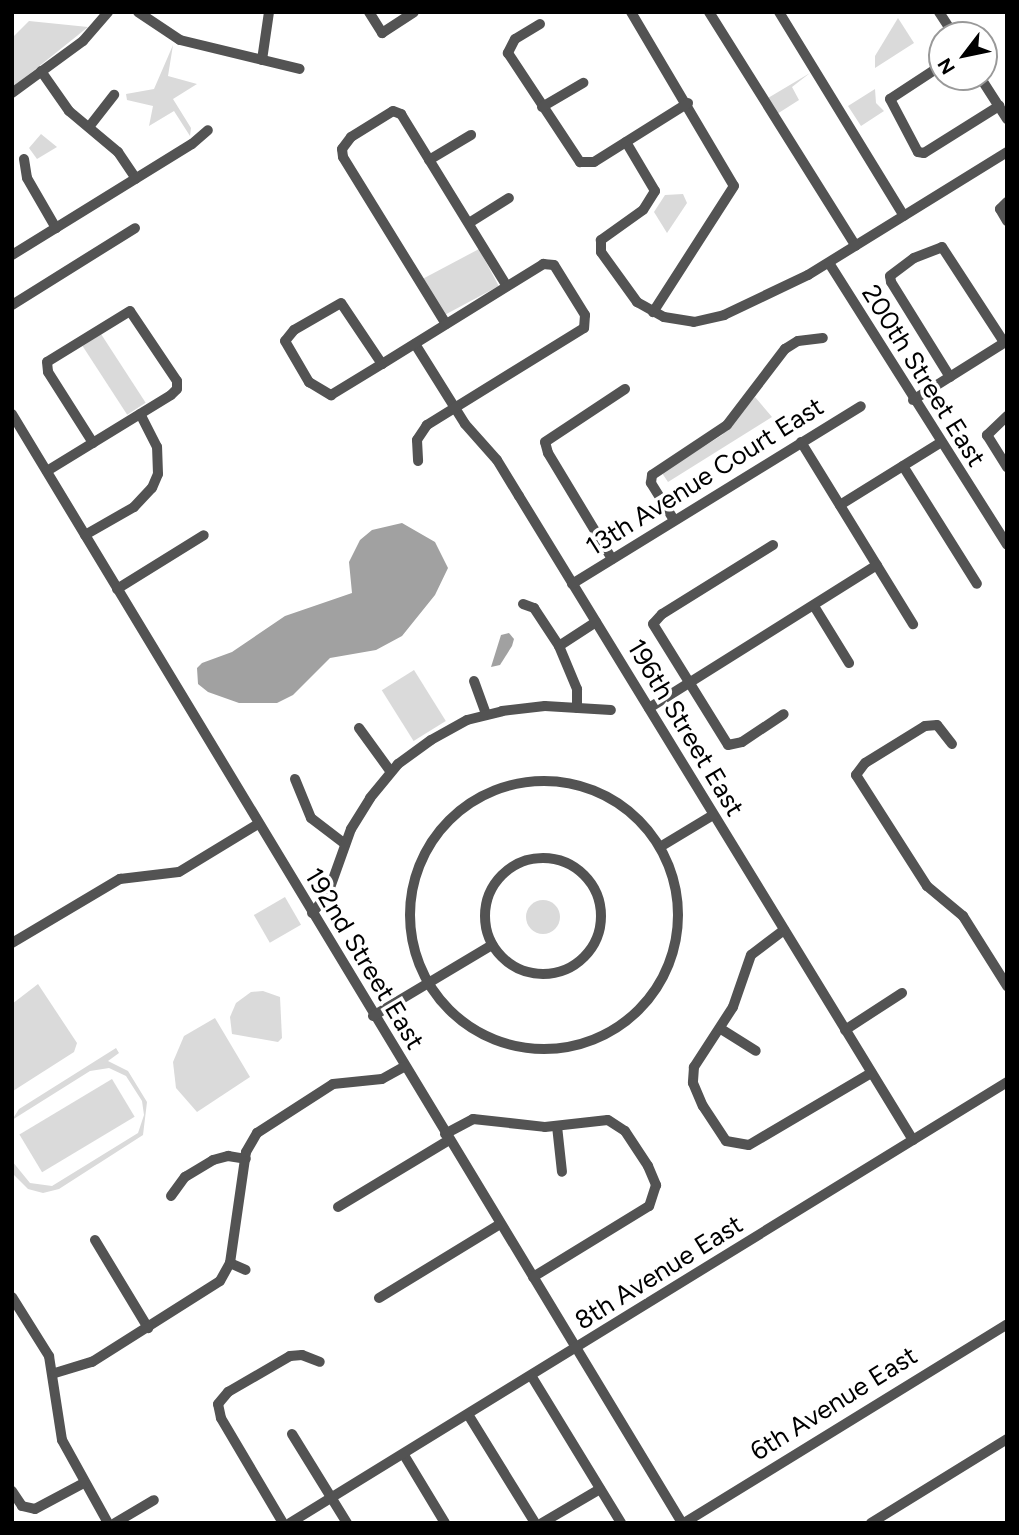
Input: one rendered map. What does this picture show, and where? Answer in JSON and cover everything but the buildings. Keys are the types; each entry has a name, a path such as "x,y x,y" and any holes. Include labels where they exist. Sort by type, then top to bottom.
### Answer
{"street":[{"path":"12,93 83,41 108,12"},
{"path":"138,12 180,40 300,69"},
{"path":"262,60 269,12"},
{"path":"369,12 382,33 414,12"},
{"path":"631,12 688,103 733,183 722,209 653,312"},
{"path":"709,12 856,246"},
{"path":"779,12 904,216"},
{"path":"540,24 509,45 513,64 580,162 590,164 688,103"},
{"path":"41,71 69,111 118,152 136,179"},
{"path":"928,74 890,99 918,152 924,153 999,106"},
{"path":"542,107 583,83"},
{"path":"989,91 1007,119"},
{"path":"89,127 114,96"},
{"path":"446,324 342,149 351,137 396,111 507,286"},
{"path":"12,255 136,179 208,130"},
{"path":"429,160 471,135"},
{"path":"626,142 655,191 635,216 601,240 601,253 618,281 653,312 685,321 715,318 829,263 1007,152"},
{"path":"24,159 27,178 56,228"},
{"path":"469,223 509,198"},
{"path":"1003,204 1007,221"},
{"path":"12,305 135,228"},
{"path":"913,400 950,377 1006,341 942,247 914,258 890,276 950,377"},
{"name":"200th Street East","path":"829,263 940,443 1007,545"},
{"path":"382,364 341,303 286,339 309,382 330,394 382,364 415,344 507,286 551,264 585,315 586,325 421,432 416,446 418,461"},
{"path":"47,471 93,443 140,414 177,389 170,370 130,312 47,362 48,372 93,443"},
{"path":"674,520 651,479 660,468 727,425 785,349 798,341 823,338"},
{"name":"196th Street East","path":"415,344 455,408 497,460 913,1140"},
{"path":"612,559 548,453 545,442 625,389"},
{"name":"13th Avenue Court East","path":"572,584 860,405"},
{"name":"192nd Street East","path":"12,414 373,1016 683,1523"},
{"path":"85,535 145,498 158,474 157,447 140,414"},
{"path":"1007,416 987,431 1007,467"},
{"path":"801,442 913,624"},
{"path":"840,505 940,443"},
{"path":"903,466 977,584"},
{"path":"117,589 204,534"},
{"path":"773,545 655,620 654,628 724,742 732,747 784,714"},
{"path":"649,708 877,565"},
{"path":"523,604 534,608 559,646 577,689 577,708"},
{"path":"814,606 849,663"},
{"path":"559,646 596,622"},
{"path":"474,681 486,714"},
{"path":"312,913 327,896 359,813 391,772 431,740 486,714 545,706 611,710"},
{"path":"952,744 937,725 925,726 856,773 927,886 963,916 1007,986"},
{"path":"359,728 391,772"},
{"path":"295,779 311,818 345,844"},
{"path":"521,782 569,783 600,793 628,810 660,847 677,899 672,953 652,994 612,1030 561,1048 514,1046 471,1028 447,1008 428,983 411,938 412,889 434,837 475,799 521,782"},
{"path":"660,847 713,815"},
{"path":"12,943 120,879 179,872 258,824"},
{"path":"530,859 557,859 574,866 593,886 600,903 599,931 586,955 572,966 555,973 528,972 504,959 492,945 485,928 486,901 493,884 513,865 530,859"},
{"path":"784,930 751,955 721,1030 698,1058 692,1083 720,1133 737,1146 758,1141 871,1073"},
{"path":"373,1016 492,945"},
{"path":"845,1030 902,993"},
{"path":"721,1030 756,1051"},
{"path":"55,1373 92,1362 220,1281 230,1263 246,1159 257,1133 327,1088 382,1079 404,1067"},
{"name":"8th Avenue East","path":"290,1523 469,1416 1007,1082"},
{"path":"338,1207 473,1119 557,1126 600,1120 619,1125 648,1166 655,1194 644,1209 533,1277"},
{"path":"557,1126 562,1172"},
{"path":"171,1196 185,1177 214,1160 228,1156 246,1159"},
{"path":"379,1298 500,1224"},
{"path":"95,1240 148,1328"},
{"path":"230,1263 246,1270"},
{"path":"12,1297 55,1373 62,1440 108,1523"},
{"name":"6th Avenue East","path":"683,1523 1007,1324"},
{"path":"283,1523 221,1418 218,1404 228,1392 290,1356 302,1355 320,1362"},
{"path":"532,1377 621,1523"},
{"path":"469,1416 535,1523"},
{"path":"292,1434 347,1523"},
{"path":"871,1523 1007,1439"},
{"path":"404,1455 445,1523"},
{"path":"12,1491 26,1509 46,1506 84,1483"},
{"path":"542,1523 600,1489"},
{"path":"115,1523 154,1500"}],"shaded area":[{"path":"898,18 914,43 875,68 875,56"},
{"path":"29,21 88,27 12,88 12,38"},
{"path":"173,45 168,76 197,84 173,99 191,128 190,136 174,111 149,126 153,106 127,100 126,94 154,89"},
{"path":"810,73 792,87 799,100 777,114 768,98"},
{"path":"875,89 876,103 884,111 861,126 848,106"},
{"path":"41,134 57,147 37,159 29,148"},
{"path":"683,194 687,203 667,233 654,212 665,195"},
{"path":"479,249 499,286 442,316 422,279"},
{"path":"101,334 146,403 127,415 83,346"},
{"path":"755,397 772,417 668,482 662,473 722,435"},
{"path":"402,523 435,542 448,568 435,595 402,636 376,650 330,658 293,695 277,703 239,703 208,692 198,684 197,668 202,663 232,652 285,616 352,593 349,562 360,540 372,530"},
{"path":"509,633 514,639 512,646 500,665 491,667 501,635"},
{"path":"414,670 446,721 414,741 382,690"},
{"path":"285,897 301,925 270,943 254,915"},
{"path":"543,900 555,905 560,917 555,929 543,934 531,929 526,917 531,905"},
{"path":"38,984 77,1043 74,1052 13,1091 12,1004"},
{"path":"263,991 280,997 282,1038 278,1042 232,1034 230,1017 236,1003 251,992"},
{"path":"215,1018 250,1077 197,1112 176,1088 173,1062 184,1036"},
{"path":"116,1048 119,1053 108,1061 128,1071 147,1102 143,1135 59,1189 43,1193 28,1189 12,1173 12,1161 30,1183 52,1186 138,1133 144,1115 142,1101 126,1076 109,1068 90,1071 12,1120 19,1109"},
{"path":"112,1079 135,1117 42,1172 19,1135"}]}
